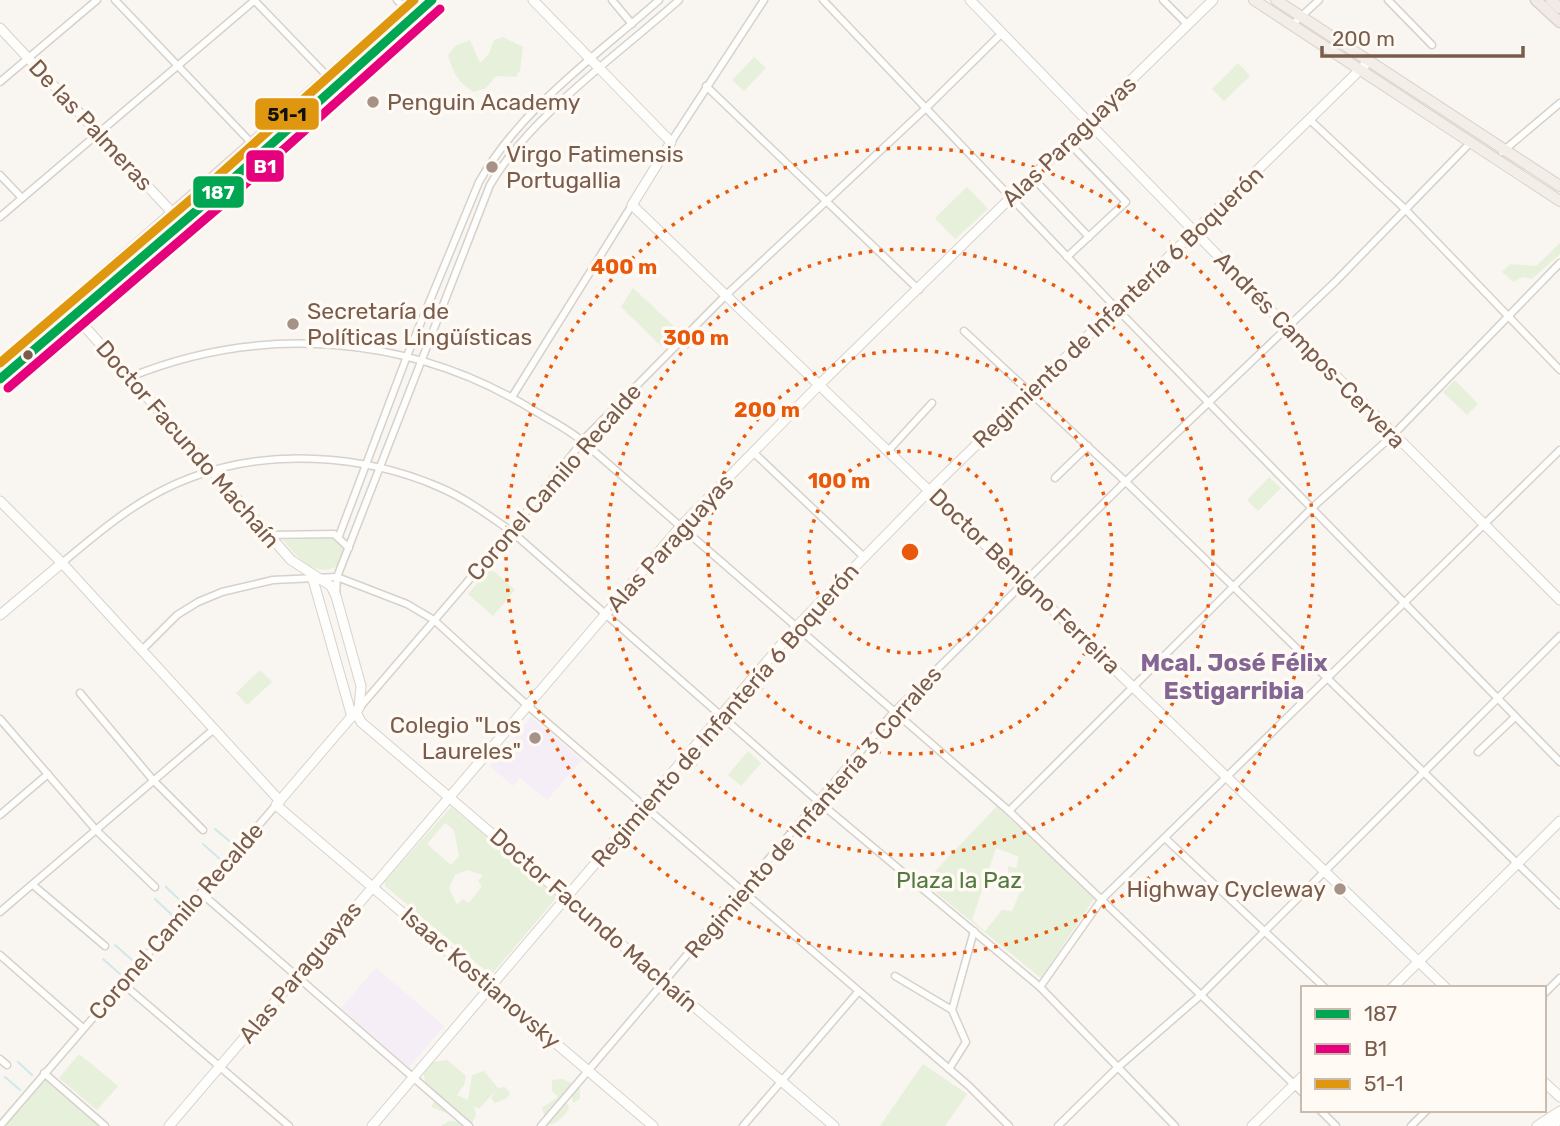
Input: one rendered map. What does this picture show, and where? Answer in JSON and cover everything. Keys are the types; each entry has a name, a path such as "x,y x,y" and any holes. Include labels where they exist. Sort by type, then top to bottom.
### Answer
{"highway":[{"path":"0,379 71,311 333,81 415,0"},
{"path":"405,8 432,0"},
{"path":"1535,0 1560,22"},
{"path":"1551,0 1560,8"},
{"path":"0,365 71,311 118,263 178,218"}],"main road":[{"path":"1254,0 1366,59 1560,186"},
{"path":"1276,0 1296,20 1360,69 1560,201"}],"street":[{"path":"0,82 97,0"},
{"path":"115,0 257,149"},
{"path":"0,217 96,132 255,0 333,81"},
{"path":"533,0 671,142"},
{"path":"612,0 632,24"},
{"path":"339,536 407,356 491,160 514,131 659,0"},
{"path":"356,712 361,687 336,596 337,577 476,219 500,169 522,140 679,0"},
{"path":"512,397 706,86 764,0"},
{"path":"823,0 1117,309 1560,762"},
{"path":"1163,0 1188,25"},
{"name":"Alas Paraguayas","path":"169,1126 680,527 1213,0"},
{"path":"1296,20 1319,0"},
{"path":"1388,0 1432,45"},
{"name":"Andrés Campos-Cervera","path":"976,2 1002,33 1287,327 1560,600"},
{"name":"De las Palmeras","path":"0,28 178,218"},
{"name":"Coronel Camilo Recalde","path":"0,1126 511,531 582,442 726,294 926,108 1002,33"},
{"name":"Regimiento de Infantería 6 Boquerón","path":"372,1126 797,626 930,490 1310,120 1360,69 1366,59"},
{"path":"706,86 919,290"},
{"path":"1494,158 1560,103"},
{"path":"1310,120 1405,209 1560,370"},
{"path":"514,131 522,140"},
{"path":"1067,257 1125,204 1126,199 1068,142"},
{"name":"Regimiento de Infantería 3 Corrales","path":"541,1126 894,712 1287,327 1471,142"},
{"path":"0,175 22,198"},
{"path":"1032,177 1089,237"},
{"name":"Doctor Benigno Ferreira","path":"632,205 1444,986"},
{"path":"466,215 476,219"},
{"path":"1009,811 1313,507 1393,435 1560,263"},
{"name":"Doctor Facundo Machaín","path":"71,311 291,561 331,586 336,596"},
{"path":"964,331 1126,482 1560,905"},
{"path":"130,377 172,361 202,354 278,344 345,344 420,360 485,383 512,397 582,442 1009,811 1301,1091"},
{"path":"888,450 932,403"},
{"path":"1055,478 1088,446"},
{"path":"1040,987 1102,900 1560,450"},
{"path":"753,452 864,557"},
{"path":"0,615 111,522 144,500 212,470 266,461 366,464 439,487 511,531 819,802 1040,987 1175,1126"},
{"path":"0,500 215,729 0,912"},
{"path":"269,535 339,536 349,548"},
{"path":"142,650 177,615 198,602 250,584 312,576 337,577 387,594 434,620 528,706 949,1069 1009,1126"},
{"name":"Doctor Facundo Machaín","path":"312,576 360,722 567,895 834,1126"},
{"path":"1058,1126 1117,1068 1202,994 1422,771 1560,636"},
{"path":"80,693 153,780 203,831"},
{"path":"1478,752 1515,717"},
{"path":"0,719 96,830 155,887"},
{"name":"Isaac Kostianovsky","path":"215,729 278,803 653,1126"},
{"path":"0,815 48,774"},
{"path":"1394,986 1560,821"},
{"path":"1165,838 1323,986"},
{"path":"33,885 105,946"},
{"path":"201,893 469,1126"},
{"path":"952,1010 974,931"},
{"path":"0,955 83,1028"},
{"path":"895,976 952,1010 965,1041 949,1069"},
{"path":"1546,992 1560,978"},
{"path":"122,983 289,1126"},
{"path":"743,1126 858,992"},
{"path":"0,1059 7,1065"},
{"path":"44,1073 105,1126"},
{"path":"1252,1126 1301,1078"},
{"path":"1546,1084 1560,1097"},
{"path":"1537,1126 1560,1111"},
{"path":"1322,1112 1336,1126"},
{"path":"1411,1126 1425,1112"},
{"path":"1550,1126 1560,1120"}],"shaded area":[{"name":"Colegio \"Los Laureles\"","path":"531,717 582,760 547,800 520,778 513,786 490,766"},
{"path":"376,968 444,1026 409,1067 341,1008"}],"green space":[{"path":"503,37 523,47 520,70 516,77 496,76 486,88 474,92 457,76 448,55 455,46 470,40 480,63 489,54 494,40"},
{"path":"754,57 766,68 744,91 732,80"},
{"path":"1238,63 1250,76 1224,101 1212,89"},
{"path":"967,187 988,209 955,239 935,218"},
{"path":"1560,243 1560,254 1532,279 1522,277 1514,282 1502,272 1510,264 1536,266"},
{"path":"633,288 678,330 662,347 621,307"},
{"path":"1455,380 1478,404 1467,415 1443,392"},
{"path":"1269,477 1281,488 1258,511 1247,500"},
{"path":"334,538 345,550 340,564 323,570 301,560 283,540"},
{"path":"490,568 515,590 493,616 468,594"},
{"path":"260,670 272,682 247,705 236,693"},
{"path":"748,751 761,763 741,786 728,775"},
{"name":"Plaza la Paz","path":"997,806 1094,899 1041,978 924,883","holes":["996,848 1019,857 1016,868 1008,866 1008,873 1016,886 1023,885 1012,911 1002,910 985,931 972,920"]},
{"path":"451,807 556,893 557,897 491,975 385,886 385,881","holes":["445,823 454,830 459,856 451,865 427,844","467,870 483,875 478,881 482,886 469,903 463,899 457,905 449,888 455,875"]},
{"path":"79,1054 118,1086 97,1110 59,1078"},
{"path":"447,1060 466,1076 457,1095 468,1100 472,1075 484,1071 498,1088 505,1087 510,1093 507,1098 495,1103 491,1098 496,1090 479,1109 474,1106 476,1115 472,1123 465,1123 465,1126 441,1126 449,1121 463,1122 431,1107 438,1096 425,1083 424,1074 433,1062"},
{"path":"923,1064 967,1094 945,1126 880,1126"},
{"path":"43,1077 102,1126 3,1126"},
{"path":"563,1079 580,1087 580,1099 573,1103 571,1094 565,1099 569,1107 565,1115 554,1123 542,1126 546,1121 542,1108 558,1097 552,1091 552,1080"}],"waterway":[{"path":"215,829 234,845"},
{"path":"203,844 222,861"},
{"path":"166,887 184,904"},
{"path":"155,899 173,916"},
{"path":"115,945 132,960"},
{"path":"103,959 120,974"},
{"path":"18,1062 32,1075"},
{"path":"5,1077 20,1090"}],"transit line":[{"name":"51-1","path":"0,363 209,184 414,0"},
{"name":"187","path":"0,379 217,193 432,0"},
{"name":"B1","path":"8,388 225,202 440,9"}],"place":[{"name":"Penguin Academy","path":"373,102"},
{"name":"Virgo Fatimensis Portugallia","path":"492,167"},
{"name":"Secretaría de Políticas Lingüísticas","path":"293,324"},
{"name":"Colegio \"Los Laureles\"","path":"535,738"},
{"name":"Highway Cycleway","path":"1340,889"}],"district":[{"name":"Mcal. José Félix Estigarribia","path":"1234,677"}]}
